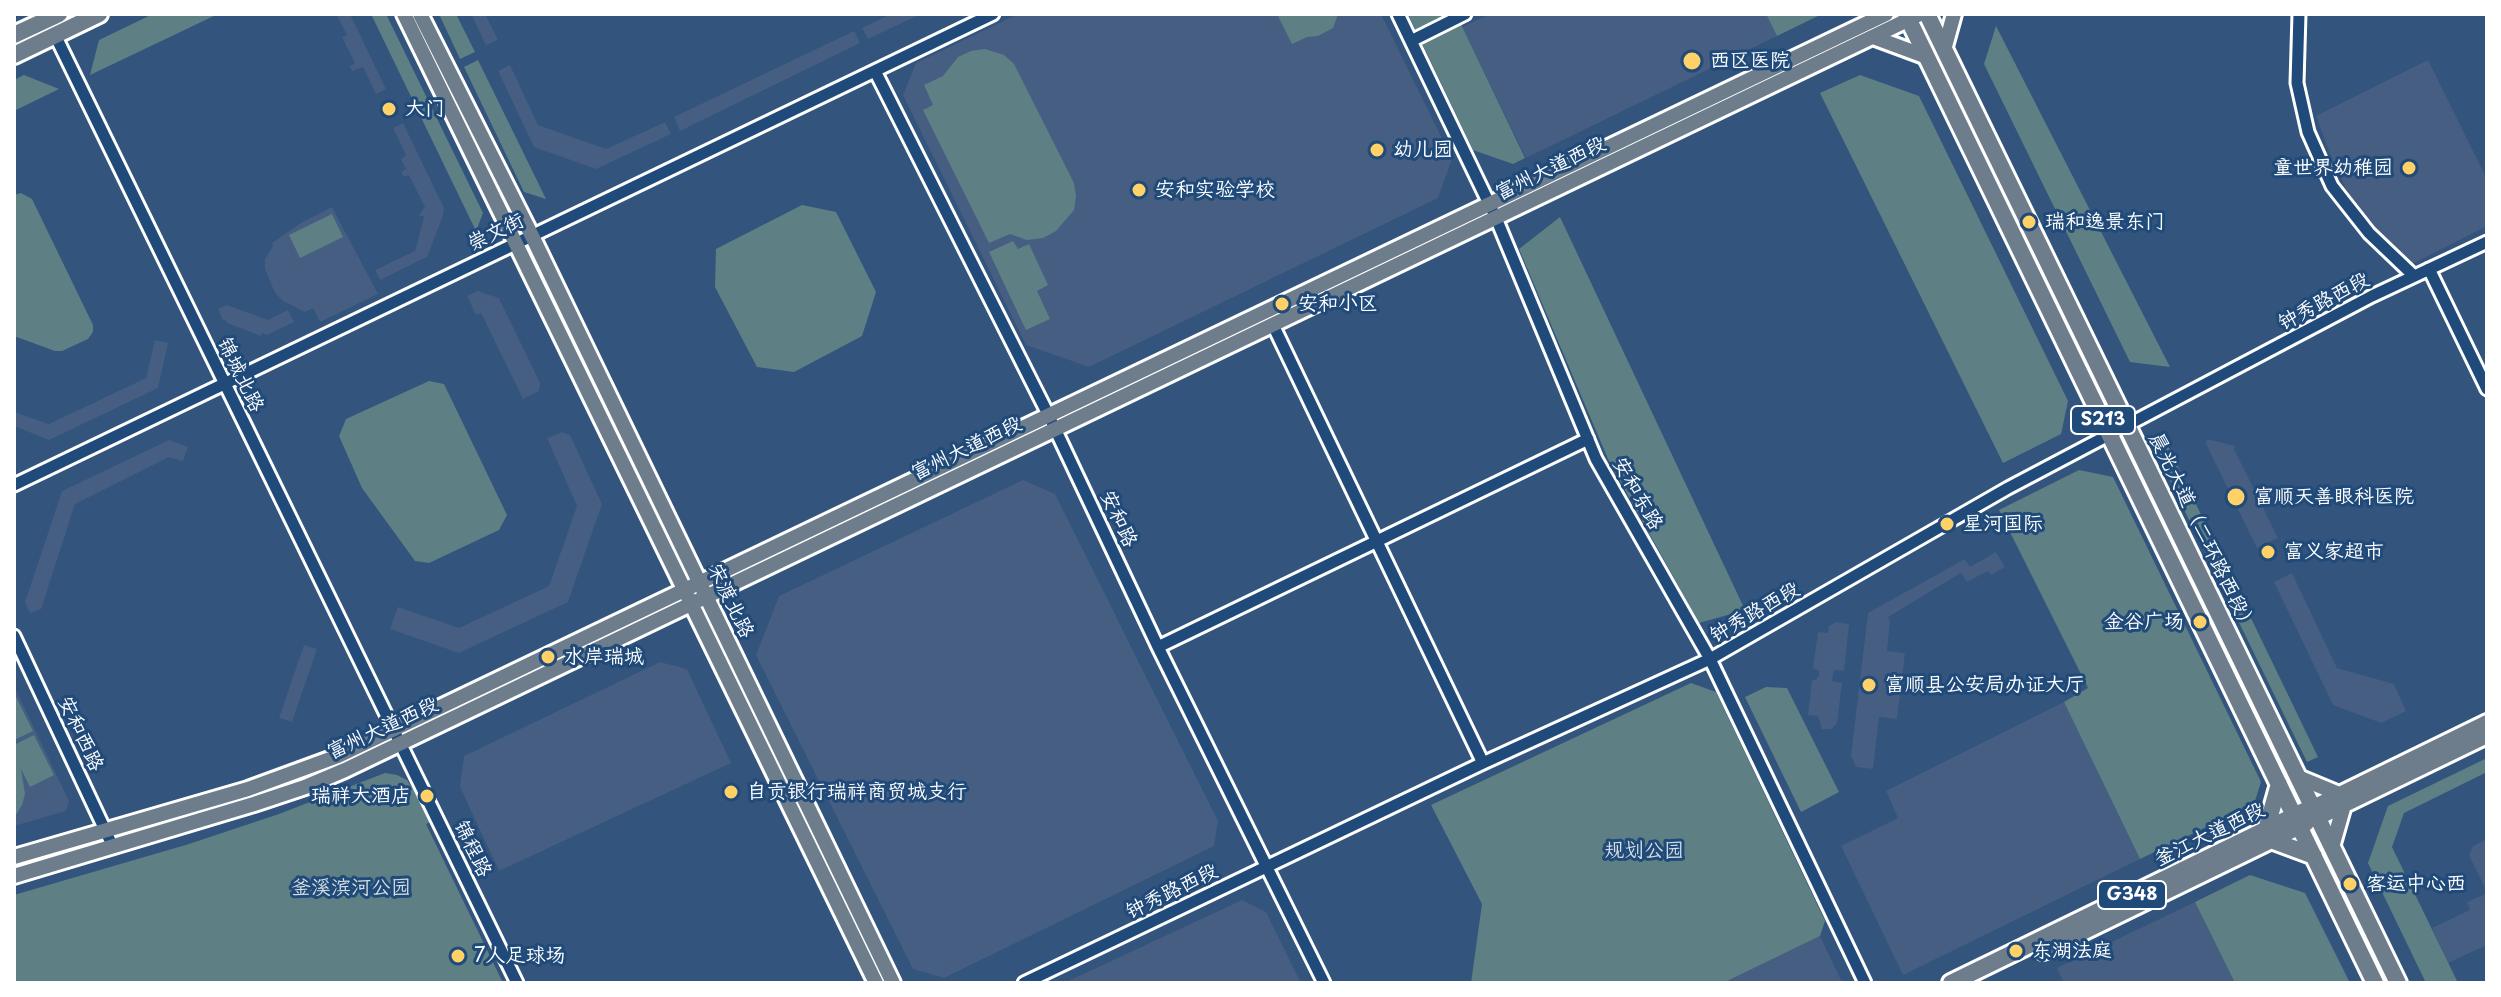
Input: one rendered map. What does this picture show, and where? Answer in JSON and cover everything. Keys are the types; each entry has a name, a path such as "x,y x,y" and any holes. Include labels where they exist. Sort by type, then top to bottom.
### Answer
{"highway":[{"path":"14,35 59,14"},
{"path":"14,55 99,14"},
{"name":"晨光大道（二环路西段）","path":"1927,14 2398,983"},
{"name":"晨光大道（二环路西段）","path":"1912,16 1927,57 2375,983"},
{"path":"2279,784 2268,835 2314,856"},
{"name":"釜江大道西段","path":"1951,983 2315,812"},
{"name":"釜江大道西段","path":"1976,983 2268,835"}],"main road":[{"name":"宋渡北路","path":"404,14 893,983"},
{"name":"宋渡北路","path":"420,14 532,236 876,983"},
{"name":"富州大道西段","path":"1052,422 1273,325 1871,18 1886,14"},
{"path":"1944,50 1954,14"},
{"name":"富州大道西段","path":"14,876 305,787 397,737 1052,422 1492,211 1873,37 1912,16"},
{"path":"1873,37 1927,57"},
{"name":"釜江大道西段","path":"2342,799 2487,722"},
{"name":"釜江大道西段","path":"2315,812 2487,736"},
{"name":"富州大道西段","path":"14,857 285,777 397,737"},
{"path":"2298,777 2342,799 2332,847"}],"street":[{"name":"崇文街","path":"14,485 993,14"},
{"name":"安和东路","path":"1398,14 1492,211 1596,459 1710,659 1865,983"},
{"path":"1411,41 1465,14"},
{"path":"2299,14 2297,83 2308,132 2332,186 2369,233 2414,276"},
{"name":"锦城北路","path":"55,35 397,737"},
{"name":"安和路","path":"875,71 1052,422 1158,647 1324,983"},
{"name":"钟秀路西段","path":"1024,983 1483,763 1710,659 2109,433 2414,276 2487,242"},
{"path":"2429,269 2487,389"},
{"path":"1273,325 1483,763"},
{"path":"1158,647 1588,439"},
{"name":"安和西路","path":"14,636 113,847"},
{"name":"锦程路","path":"397,737 517,983"}],"shaded area":[{"path":"336,14 350,14 386,89 376,94 363,67 352,71 350,66 355,63 342,37 347,35"},
{"path":"471,14 485,14 498,40 486,45"},
{"path":"891,14 921,14 868,39 862,28"},
{"name":"安和实验学校","path":"1018,14 1381,14 1452,159 1438,198 1089,367 1026,345 903,95 916,63"},
{"path":"1490,14 1766,14 1777,36 1526,158 1462,27"},
{"path":"854,31 860,43 680,131 674,117"},
{"name":"童世界幼稚园","path":"2428,60 2487,179 2487,226 2412,264 2377,232 2346,189 2316,116"},
{"path":"510,65 538,125 606,149 665,122 671,134 596,169 534,147 498,71"},
{"path":"403,123 444,208 443,216 427,257 380,280 375,270 415,251 424,217 419,215 425,207 409,175 404,177 401,172 406,169 401,159 406,155 393,128"},
{"path":"332,207 378,294 320,322 313,308 305,312 283,301 275,293 265,269 265,259 272,243"},
{"path":"478,291 499,298 540,383 539,391 523,399 481,313 476,315 467,296"},
{"path":"227,305 268,320 288,310 294,322 261,336 222,319 218,309"},
{"path":"155,340 168,343 158,388 49,440 14,426 14,412 49,424 146,378"},
{"path":"562,432 570,435 602,504 568,602 459,653 390,629 398,607 459,628 549,586 577,506 547,438"},
{"path":"2207,439 2235,446 2278,538 2257,548 2206,444"},
{"path":"169,440 188,447 183,461 169,457 75,504 41,609 30,613 25,602 62,491"},
{"path":"1023,480 1055,494 1218,821 1214,846 944,978 913,969 756,655 779,596"},
{"path":"1996,552 2005,567 1991,575 1988,571 1967,582 1961,573 1888,617 1887,651 1905,653 1897,719 1879,717 1873,769 1856,767 1851,756 1868,613 1965,559 1970,567"},
{"path":"2292,573 2337,668 2394,684 2406,711 2381,723 2333,705 2274,582"},
{"path":"1836,622 1849,624 1844,671 1834,670 1832,681 1842,683 1837,723 1832,729 1822,729 1818,716 1808,715 1812,680 1819,676 1819,671 1813,668 1818,632 1828,633 1829,626"},
{"path":"304,645 317,649 292,722 279,718"},
{"name":"瑞祥大酒店","path":"660,662 687,669 731,763 499,871 460,787 464,756"},
{"path":"14,686 69,801 66,811 14,826"},
{"path":"2064,702 2140,859 1903,975 1841,846 1898,818 1886,791"},
{"path":"2487,839 2487,892 2469,855 2473,846"},
{"path":"2487,893 2487,945 2448,963 2432,928 2470,910 2467,902"},
{"path":"1242,900 1266,912 1301,983 1064,983"},
{"path":"2195,902 2235,983 2064,983 2057,968"},
{"path":"1820,936 1840,983 1723,983"}],"green space":[{"path":"153,14 218,14 90,75 99,40"},
{"path":"371,14 386,14 483,213 476,231"},
{"path":"439,14 456,14 475,52 460,59"},
{"path":"1277,14 1338,14 1333,28 1292,44"},
{"path":"1408,14 1456,14 1525,158 1513,164 1473,150"},
{"path":"1766,14 1822,14 1777,36"},
{"path":"1996,26 2170,367 2130,362 1984,64"},
{"path":"985,49 1004,55 1014,64 1074,183 1074,210 1056,231 1043,238 1027,240 1010,234 989,243 923,110 933,105 924,85 943,76 958,57"},
{"path":"478,60 546,199 524,192 464,67"},
{"path":"24,75 59,89 14,111 14,80"},
{"path":"1860,75 1919,96 2068,401 2061,434 2003,463 1820,93"},
{"path":"21,193 32,199 93,325 88,339 62,351 14,336 14,195"},
{"path":"802,205 836,212 876,292 862,336 794,372 757,367 715,287 716,249"},
{"path":"332,214 343,237 300,258 289,235"},
{"path":"1560,217 1745,610 1699,623 1608,459 1519,249"},
{"path":"1013,241 1018,249 1029,244 1048,285 1037,291 1050,319 1026,330 989,252"},
{"path":"429,381 444,384 507,515 499,530 429,563 415,561 362,488 339,436 346,419"},
{"path":"2167,444 2318,757 2307,762 2155,450"},
{"path":"2079,470 2113,477 2261,782 2254,804 2140,859 2064,702 2088,688 1999,510"},
{"name":"规划公园","path":"1691,683 1716,692 1825,921 1820,936 1723,983 1471,983 1482,904 1431,805"},
{"path":"1766,687 1787,688 1839,792 1801,812 1745,697"},
{"path":"14,693 33,731 14,740"},
{"path":"34,735 54,775 30,787 21,769 25,794 14,818 14,745"},
{"path":"2487,758 2487,772 2404,813 2392,847 2458,983 2426,983 2368,863 2388,806"},
{"name":"釜溪滨河公园","path":"385,773 407,780 414,791 430,822 426,824 503,983 14,983 14,895 189,844 279,814"},
{"path":"2250,875 2305,893 2350,983 2235,983 2195,902"}],"place":[{"name":"西区医院","path":"1692,61"},
{"name":"大门","path":"389,109"},
{"name":"幼儿园","path":"1377,150"},
{"name":"童世界幼稚园","path":"2409,168"},
{"name":"安和实验学校","path":"1139,190"},
{"name":"瑞和逸景东门","path":"2029,222"},
{"name":"安和小区","path":"1282,304"},
{"name":"富顺天善眼科医院","path":"2236,497"},
{"name":"星河国际","path":"1947,524"},
{"name":"富义家超市","path":"2268,552"},
{"name":"金谷广场","path":"2200,622"},
{"name":"水岸瑞城","path":"548,657"},
{"name":"富顺县公安局办证大厅","path":"1869,685"},
{"name":"自贡银行瑞祥商贸城支行","path":"731,792"},
{"name":"瑞祥大酒店","path":"427,796"},
{"name":"客运中心西","path":"2350,884"},
{"name":"东湖法庭","path":"2016,951"},
{"name":"7人足球场","path":"458,956"}]}
